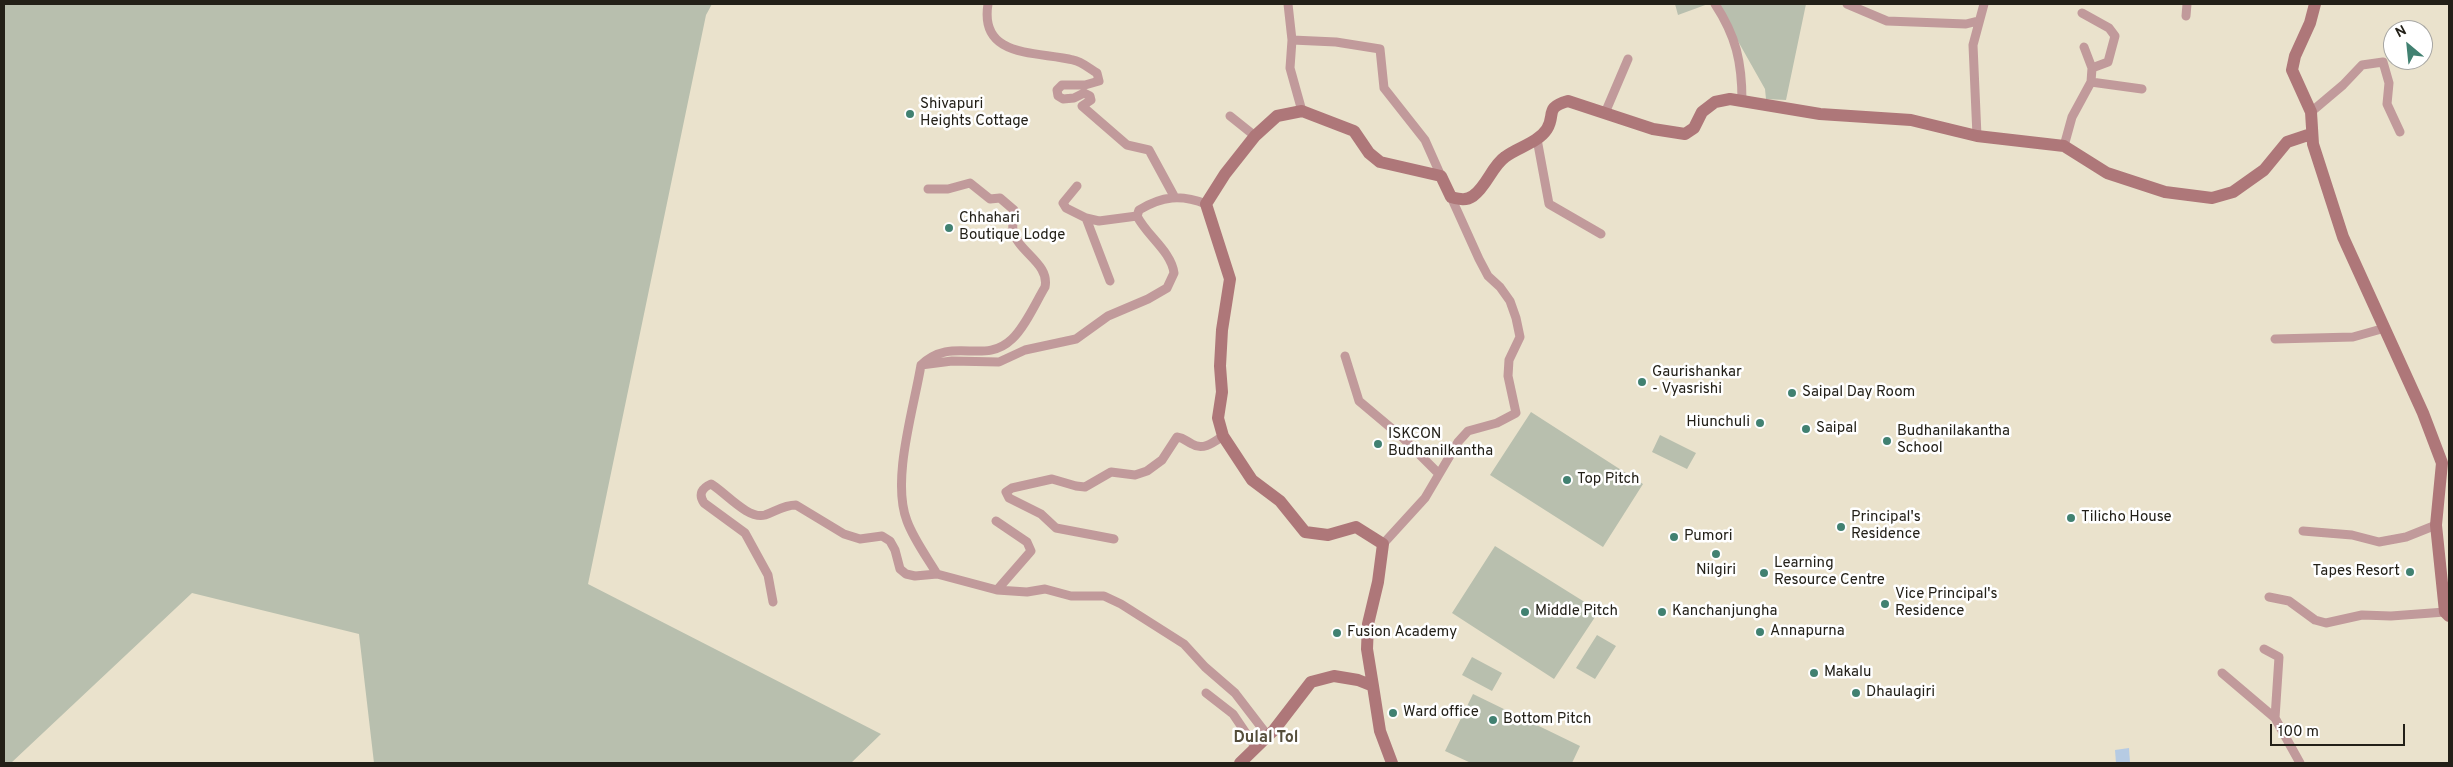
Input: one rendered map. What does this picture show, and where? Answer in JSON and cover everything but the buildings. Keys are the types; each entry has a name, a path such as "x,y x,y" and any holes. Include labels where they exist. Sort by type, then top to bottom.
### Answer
{"street":[{"path":"988,4 985,18 989,29 1000,43 1027,54 1074,60 1096,73 1099,81 1085,85 1062,85 1057,90 1058,96 1063,99 1074,98 1084,93 1090,96 1091,100 1082,106 1127,145 1149,150 1174,196"},
{"path":"1288,4 1292,40 1290,68 1302,111"},
{"path":"1715,4 1737,51 1742,70 1742,101"},
{"path":"1847,4 1887,21 1966,24 1978,22"},
{"path":"1977,136 1973,45 1984,4"},
{"path":"2186,4 2186,16"},
{"path":"2269,598 2290,602 2315,620 2326,623 2362,614 2392,616 2447,614 2436,525 2442,463 2423,413 2343,237 2311,134 2311,112 2292,70 2295,56 2310,23 2315,4"},
{"path":"2082,14 2109,28 2115,36 2108,62 2092,68"},
{"path":"1292,40 1336,42 1380,48 1384,88 1425,140 1488,276 1500,287 1510,301 1520,337 1509,360 1508,376 1516,413 1497,423 1468,431 1458,442 1425,498 1382,544 1378,582 1368,624 1367,649 1380,731 1392,763"},
{"path":"2064,146 2072,117 2091,82 2092,68 2084,47"},
{"path":"1605,113 1628,59"},
{"path":"2311,112 2344,85 2362,66 2382,62 2389,83 2387,104 2400,132"},
{"path":"2091,82 2142,88"},
{"path":"1451,197 1464,200 1472,197 1503,158 1537,138 1548,128 1551,110 1558,104 1568,101 1653,129 1685,134 1694,128 1702,112 1715,102 1730,99 1820,114 1910,120 1977,136 2064,146 2107,173 2165,192 2212,198 2233,192 2264,170 2288,142 2311,134"},
{"path":"1206,204 1225,174 1255,136 1277,116 1302,111 1354,131 1369,153 1380,162 1441,176"},
{"path":"1230,116 1255,136"},
{"path":"1537,138 1549,204 1601,234"},
{"path":"928,189 948,189 970,183 990,199 1000,198 1014,210 1013,231 1026,252 1043,270 1047,279 1045,287 1013,339 992,352 958,350 943,352 932,355 921,365 904,449 902,469 904,500 906,519 937,574"},
{"path":"1077,186 1063,203 1066,208 1086,218 1099,222 1138,216"},
{"path":"921,365 952,361 1000,362 1025,350 1076,339 1108,316 1148,300 1167,288 1172,281 1173,267 1138,216 1139,210 1174,196 1192,198 1206,204 1230,279 1222,330 1220,366 1222,392 1218,418 1224,436 1252,480 1280,501 1306,532 1328,535 1356,527 1382,544"},
{"path":"1086,218 1110,281"},
{"path":"2275,339 2353,337 2385,328"},
{"path":"1345,356 1359,401 1403,438 1439,474"},
{"path":"1114,539 1056,528 1041,514 1009,498 1006,492 1012,488 1052,479 1085,487 1111,472 1135,475 1147,471 1162,460 1177,437 1194,446 1203,447 1224,436"},
{"path":"773,602 768,575 745,533 704,503 701,498 701,492 711,484 735,504 753,514 764,516 788,505 796,505 831,528 860,540 882,536 890,541 895,550 900,569 906,574 915,576 937,574 997,590 1027,592 1045,589 1071,596 1104,596 1121,604 1184,644 1205,667 1235,693 1268,736"},
{"path":"996,522 1027,542 1031,551 997,590"},
{"path":"2303,531 2352,535 2379,542 2406,537 2436,525"},
{"path":"2264,649 2279,657 2275,718"},
{"path":"2222,673 2275,718 2300,763"},
{"path":"1240,763 1268,736 1311,682 1334,676 1358,680 1373,686"},
{"path":"1206,693 1233,714 1256,748"}],"green space":[{"path":"4,4 712,4 706,15 588,584 881,734 851,763 374,763 359,634 192,593 11,763 4,763"},
{"path":"1675,4 1708,4 1678,15"},
{"path":"1717,4 1806,4 1786,100 1766,99 1765,89"},
{"name":"Top Pitch","path":"1531,412 1643,484 1603,547 1490,475"},
{"path":"1660,435 1696,453 1687,469 1652,452"},
{"name":"Middle Pitch","path":"1495,546 1599,611 1554,679 1452,613"},
{"path":"1597,635 1616,646 1595,679 1576,668"},
{"path":"1472,657 1502,673 1492,691 1462,675"},
{"name":"Bottom Pitch","path":"1473,694 1580,746 1572,763 1471,763 1445,751"}],"water":[{"path":"2129,748 2130,763 2116,763 2115,750"}],"place":[{"name":"Shivapuri Heights Cottage","path":"910,114"},
{"name":"Chhahari Boutique Lodge","path":"949,228"},
{"name":"Gaurishankar - Vyasrishi","path":"1642,382"},
{"name":"Saipal Day Room","path":"1792,393"},
{"name":"Hiunchuli","path":"1760,423"},
{"name":"Saipal","path":"1806,429"},
{"name":"Budhanilakantha School","path":"1887,441"},
{"name":"ISKCON Budhanilkantha","path":"1378,444"},
{"name":"Top Pitch","path":"1567,480"},
{"name":"Tilicho House","path":"2071,518"},
{"name":"Principal's Residence","path":"1841,527"},
{"name":"Pumori","path":"1674,537"},
{"name":"Nilgiri","path":"1716,554"},
{"name":"Tapes Resort","path":"2410,572"},
{"name":"Learning Resource Centre","path":"1764,573"},
{"name":"Vice Principal's Residence","path":"1885,604"},
{"name":"Middle Pitch","path":"1525,612"},
{"name":"Kanchanjungha","path":"1662,612"},
{"name":"Annapurna","path":"1760,632"},
{"name":"Fusion Academy","path":"1337,633"},
{"name":"Makalu","path":"1814,673"},
{"name":"Dhaulagiri","path":"1856,693"},
{"name":"Ward office","path":"1393,713"},
{"name":"Bottom Pitch","path":"1493,720"}],"district":[{"name":"Dulal Tol","path":"1266,739"}]}
